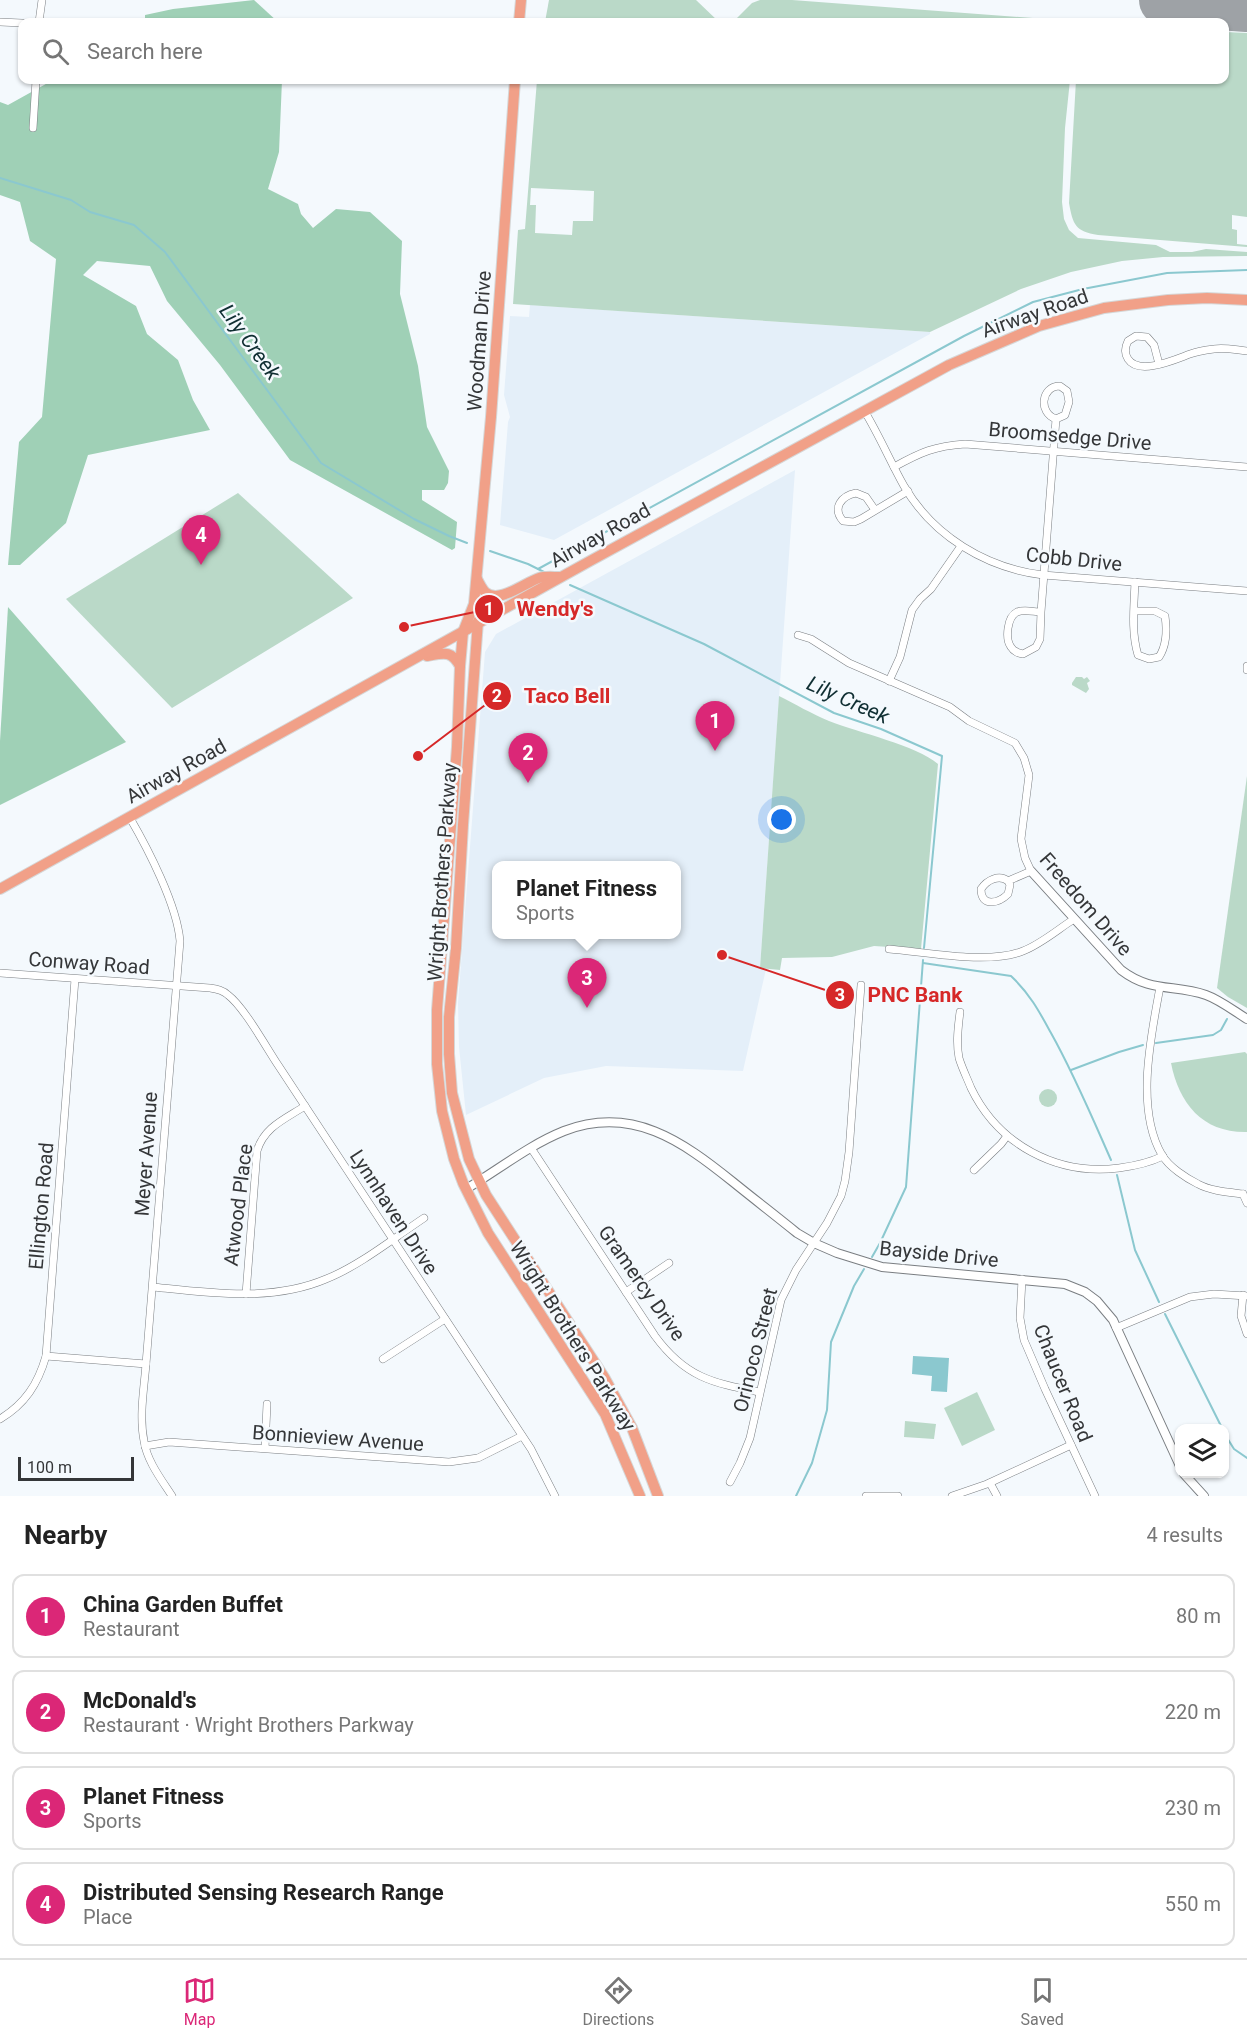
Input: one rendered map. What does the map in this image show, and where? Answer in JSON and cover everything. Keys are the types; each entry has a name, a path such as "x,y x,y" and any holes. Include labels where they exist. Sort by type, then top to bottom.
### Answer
{"main road":[{"path":"519,18 521,0"},
{"name":"Woodman Drive","path":"474,604 491,417 515,84"},
{"name":"Airway Road","path":"0,889 950,365 1039,326 1104,308 1133,303 1207,298 1247,300"},
{"path":"477,579 486,593 490,595 516,591 540,578 562,577"},
{"name":"Wright Brothers Parkway","path":"474,604 479,623 449,1017 452,1093 460,1130 479,1181 509,1233 604,1377 632,1428 658,1496"},
{"name":"Wright Brothers Parkway","path":"474,604 466,631 460,666 458,724 438,1000 439,1091 446,1132 466,1190 488,1233 605,1414 640,1496"},
{"path":"466,631 464,678 470,727"},
{"path":"415,659 442,653 455,658 460,666"}],"street":[{"path":"40,18 42,0"},
{"path":"0,22 18,23"},
{"path":"33,128 36,84"},
{"path":"1159,364 1154,345 1148,337 1136,336 1128,341 1126,356 1133,364 1140,366 1159,364 1218,348 1247,351"},
{"path":"1060,386 1067,391 1069,402 1065,414 1056,419 1045,412 1044,401 1051,387 1060,386"},
{"name":"Cobb Drive","path":"865,412 908,492 932,521 961,546 1002,566 1043,575 1247,591"},
{"path":"1041,612 1023,611 1012,616 1008,640 1009,646 1014,651 1023,654 1036,647 1040,639 1056,419"},
{"name":"Broomsedge Drive","path":"894,467 920,453 941,446 965,444 1247,467"},
{"path":"876,510 866,497 856,493 842,500 838,508 840,518 848,522 861,519 908,492"},
{"path":"798,635 811,639 849,663 889,681 900,657 912,610 931,589 961,546"},
{"path":"1134,611 1155,610 1165,616 1164,650 1159,657 1149,659 1138,655 1135,644 1134,611 1135,582"},
{"name":"Freedom Drive","path":"889,681 950,707 969,720 1015,743 1020,749 1028,766 1029,775 1021,839 1025,858 1031,871 1121,970 1140,983 1188,990 1208,996 1247,1019"},
{"name":"Meyer Avenue","path":"130,818 158,872 177,922 180,941 142,1429 145,1446 158,1475 172,1496"},
{"path":"1008,881 1031,871"},
{"path":"1004,878 1008,881 1010,885 1008,894 997,902 985,901 981,896 981,889 990,881 1004,878"},
{"path":"889,949 988,957 1010,956 1024,951 1074,919"},
{"name":"Conway Road","path":"0,973 176,986"},
{"name":"Ellington Road","path":"0,1419 25,1399 39,1378 46,1356 75,979"},
{"name":"Orinoco Street","path":"730,1482 746,1450 781,1300 796,1270 835,1209 848,1166 861,985"},
{"name":"Lynnhaven Drive","path":"176,986 218,989 230,995 238,1005 522,1436 542,1468 555,1496"},
{"path":"1160,987 1149,1043 1147,1084 1154,1131 1163,1156 1185,1177 1199,1185 1218,1191 1245,1191 1247,1203"},
{"path":"960,1012 958,1047 966,1076 982,1108 1007,1136 1050,1160 1081,1168 1110,1169 1155,1160 1163,1156"},
{"name":"Atwood Place","path":"246,1294 259,1143 273,1126 305,1106"},
{"name":"Bayside Drive","path":"466,1190 531,1148 566,1130 594,1124 625,1124 657,1131 682,1143 797,1233 814,1243 862,1262 882,1267 1065,1284 1085,1292 1105,1310 1116,1328 1175,1457"},
{"path":"974,1170 1007,1136"},
{"name":"Gramercy Drive","path":"531,1148 659,1341 679,1363 693,1373 711,1381 759,1392"},
{"path":"153,1287 246,1294 278,1293 311,1285 329,1278 424,1218"},
{"path":"626,1292 669,1263"},
{"name":"Chaucer Road","path":"1022,1279 1020,1318 1024,1340 1095,1496"},
{"path":"1116,1328 1190,1297 1214,1294 1245,1295 1241,1316 1247,1334"},
{"path":"383,1359 445,1319"},
{"path":"46,1356 146,1364"},
{"path":"265,1449 267,1404"},
{"name":"Bonnieview Avenue","path":"145,1446 169,1442 433,1462 462,1462 490,1454 522,1436"},
{"path":"952,1496 990,1483 1071,1445"},
{"path":"1188,1478 1204,1496"},
{"path":"990,1483 997,1496"},
{"path":"866,1496 898,1496"}],"shaded area":[{"path":"530,305 930,332 930,334 554,540 500,525 510,417 504,395 510,316 529,317"},
{"path":"795,470 760,968 766,969 743,1071 606,1066 544,1078 466,1115 459,1047 458,1003 485,652 496,634"}],"green space":[{"path":"254,0 274,18 145,18 145,15 173,9"},
{"path":"549,0 696,0 715,18 546,18"},
{"path":"760,0 792,0 1033,18 737,18 752,3"},
{"path":"1229,32 1247,33 1247,217 1232,215 1232,229 1237,230 1237,244 1247,245 1247,247 1098,235 1076,226 1069,203 1076,84 1229,84"},
{"path":"46,84 282,84 279,152 268,189 298,204 301,214 313,228 336,209 370,212 402,241 400,294 418,366 427,427 449,471 448,483 444,490 422,490 422,500 457,522 455,548 452,550 290,460 220,365 167,301 150,266 97,261 83,275 136,306 147,334 178,360 193,400 210,430 88,455 66,523 20,565 8,565 19,442 42,417 56,259 30,241 20,202 0,195 0,102 8,105"},
{"path":"537,84 1070,84 1062,202 1064,219 1069,230 1078,238 1156,245 1170,252 1192,252 1206,249 1247,252 1247,256 1163,257 1122,261 1071,272 1021,289 930,332 513,304 518,230 525,229","holes":["531,188 594,191 593,221 573,221 572,235 535,233 536,205 530,205"]},
{"path":"238,493 353,598 172,708 66,599"},
{"path":"8,607 126,742 0,805 0,741"},
{"path":"1076,677 1084,679 1087,677 1090,681 1087,683 1089,689 1086,693 1072,685"},
{"path":"779,696 829,721 902,745 938,764 921,949 874,946 832,957 782,958 780,970 760,968"},
{"path":"1247,776 1247,1008 1217,988"},
{"path":"1245,1052 1247,1054 1247,1132 1231,1131 1206,1121 1187,1103 1180,1091 1171,1063"},
{"path":"1048,1089 1054,1092 1057,1098 1054,1104 1048,1107 1042,1104 1039,1098 1042,1092"},
{"path":"977,1392 995,1430 962,1446 944,1408"},
{"path":"905,1421 936,1424 934,1439 904,1437"}],"water":[{"path":"913,1356 949,1358 947,1392 931,1391 932,1376 912,1374"}],"waterway":[{"name":"Lily Creek","path":"0,178 71,200 90,212 134,225 165,252 321,463 414,519 467,543"},
{"path":"538,569 964,336 1033,302 1083,289 1167,273 1247,270"},
{"name":"Lily Creek","path":"490,551 546,573"},
{"name":"Lily Creek","path":"570,585 704,644 834,713 881,729 942,756 924,948"},
{"path":"872,1257 906,1187 923,960"},
{"path":"923,963 1011,976 1024,989 1059,1048 1111,1160"},
{"path":"1156,1043 1213,1035 1221,1030 1227,1019"},
{"path":"1071,1070 1143,1045"},
{"path":"1117,1175 1135,1250 1159,1302"},
{"path":"796,1496 812,1463 827,1410 831,1342 854,1286 864,1269"},
{"path":"1165,1314 1220,1424"},
{"path":"1229,1441 1234,1449 1247,1458"}],"runway":[{"path":"1165,0 1247,6"}],"place":[{"name":"Distributed Sensing Research Range","path":"201,565"},
{"name":"Wendy's","path":"404,627"},
{"name":"China Garden Buffet","path":"715,751"},
{"name":"Taco Bell","path":"418,756"},
{"name":"McDonald's","path":"528,783"},
{"name":"PNC Bank","path":"722,955"},
{"name":"Planet Fitness","path":"587,1008"}]}
